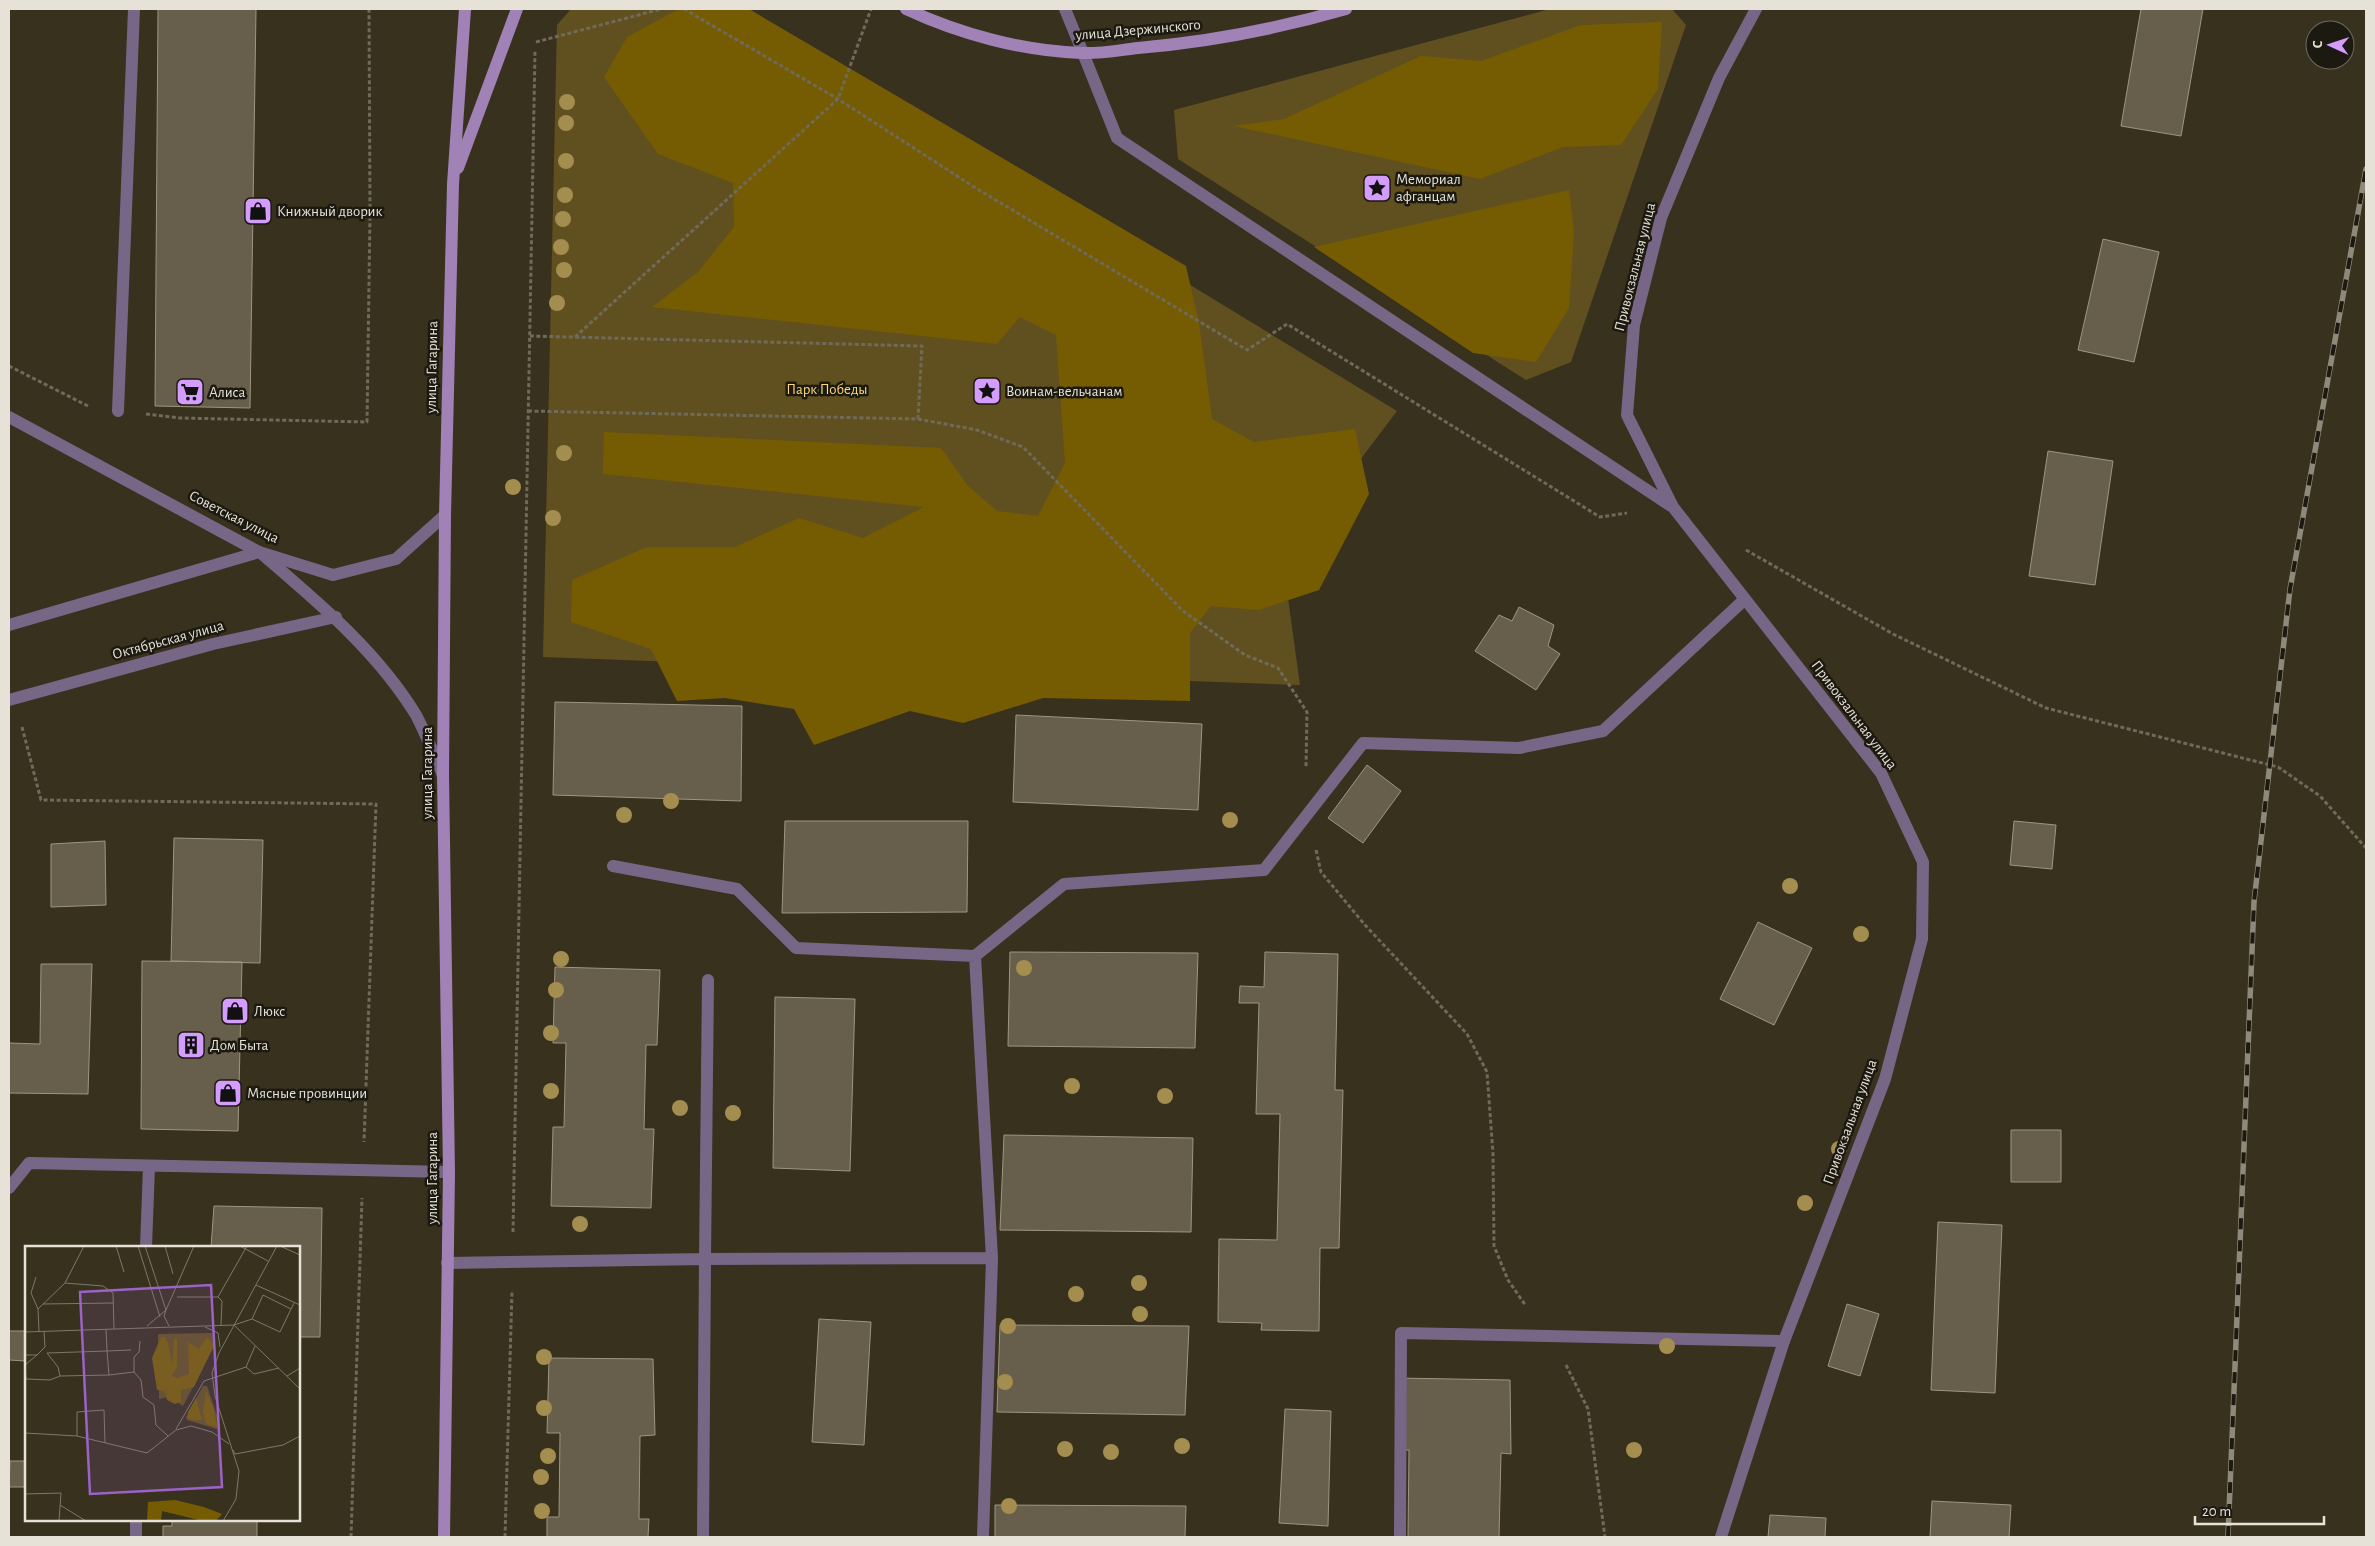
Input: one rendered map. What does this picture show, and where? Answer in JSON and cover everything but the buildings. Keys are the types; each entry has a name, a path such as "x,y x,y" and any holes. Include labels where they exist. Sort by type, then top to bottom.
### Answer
{"main road":[{"name":"улица Гагарина","path":"444,1537 449,1172 442,775 445,515 453,184 466,9"},
{"path":"453,184 517,9"},
{"name":"улица Дзержинского","path":"906,9 930,20 1031,49 1083,53 1199,43 1303,21 1346,9"}],"street":[{"path":"118,411 134,9"},
{"path":"1065,9 1117,138 1673,507"},
{"name":"Привокзальная улица","path":"1721,1537 1784,1341 1885,1079 1922,939 1923,862 1881,773 1673,507 1627,416 1634,325 1662,218 1719,78 1756,9"},
{"name":"Советская улица","path":"9,417 259,552 332,574 396,559 445,515"},
{"path":"9,625 259,552 336,617 384,671 416,716 442,775"},
{"path":"613,866 737,889 796,948 975,956 1064,884 1264,870 1363,743 1519,748 1603,731 1744,600"},
{"name":"Октябрьская улица","path":"12,699 214,644 336,617"},
{"path":"975,956 992,1258 983,1537"},
{"path":"703,1537 708,980"},
{"path":"9,1188 29,1163 363,1172 449,1172"},
{"path":"146,1246 149,1166"},
{"path":"447,1263 705,1259 992,1258"},
{"path":"1400,1537 1401,1333 1784,1341"},
{"path":"136,1521 136,1537"}],"path":[{"path":"9,366 93,408 180,418 366,422 370,214 369,9"},
{"path":"505,1537 535,42 661,9"},
{"path":"684,9 838,99 974,187 1247,350 1287,324 1600,516 1673,507"},
{"path":"574,337 838,99 871,9"},
{"path":"530,336 922,346 918,419"},
{"path":"528,411 918,419 976,430 1022,447 1184,611 1245,655 1278,668 1307,712 1305,790 1321,872 1372,932 1466,1034 1487,1072 1493,1154 1494,1246 1508,1280 1565,1363 1588,1409 1605,1537"},
{"path":"1738,545 1893,634 2046,708 2278,767 2320,796 2366,848"},
{"path":"12,699 41,800 376,804 351,1537"}],"green space":[{"name":"Парк Победы","path":"571,9 737,9 1397,411 1283,562 1300,685 543,657 557,25"},
{"path":"1550,9 1672,9 1686,25 1571,362 1526,380 1178,159 1174,110"}],"shaded area":[{"name":"Парк Победы","path":"679,9 749,9 1186,266 1199,323 1212,419 1254,442 1355,429 1369,494 1319,590 1259,610 1211,606 1190,633 1190,701 1043,698 963,723 910,711 814,745 794,709 725,698 677,701 651,649 571,622 572,580 647,547 735,547 799,518 863,538 924,507 603,474 604,432 941,448 968,486 997,511 1038,516 1065,463 1056,335 1020,317 997,344 652,307 698,272 734,227 733,183 658,154 604,77 627,37"},
{"path":"1662,22 1658,89 1621,145 1563,147 1480,179 1234,126 1284,119 1421,56 1481,61 1581,25"},
{"path":"1569,190 1574,232 1569,308 1536,362 1473,353 1314,247"}],"railway":[{"path":"2228,1537 2254,902 2290,589 2366,169"}],"place":[{"name":"Мемориал афганцам","path":"1377,188"},
{"name":"Книжный дворик","path":"258,211"},
{"name":"Воинам-вельчанам","path":"987,391"},
{"name":"Алиса","path":"190,392"},
{"name":"Люкс","path":"235,1011"},
{"name":"Дом Быта","path":"191,1045"},
{"name":"Мясные провинции","path":"228,1093"}]}
